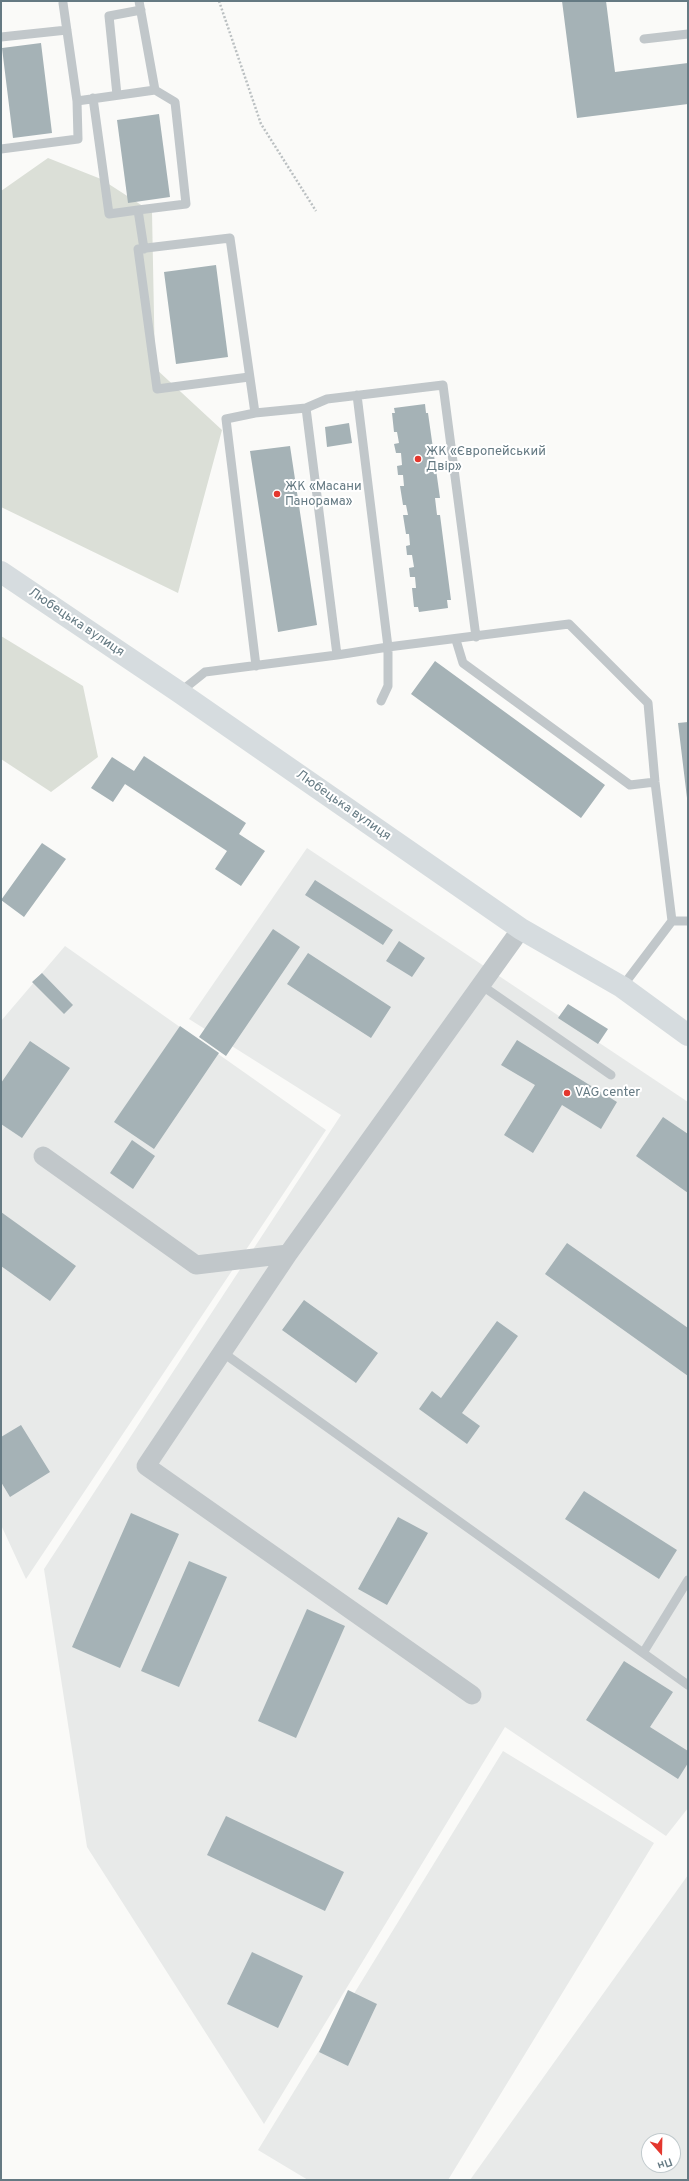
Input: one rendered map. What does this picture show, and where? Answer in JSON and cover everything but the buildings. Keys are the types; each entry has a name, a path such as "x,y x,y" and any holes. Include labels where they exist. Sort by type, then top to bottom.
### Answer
{"main road":[{"name":"Любецька вулиця","path":"1,572 179,692 521,929 622,987 688,1035"}],"street":[{"path":"472,1695 146,1466 288,1254 521,929"},
{"path":"43,1156 196,1265 288,1254"}],"lane":[{"path":"1,149 78,138 77,101 63,3"},
{"path":"117,95 109,16 140,6 155,90"},
{"path":"1,37 67,30"},
{"path":"644,39 688,34"},
{"path":"77,101 93,98 155,90 175,102 186,204 109,214 93,98"},
{"path":"138,210 144,249"},
{"path":"249,377 157,390 138,249 230,238 255,414"},
{"path":"256,666 226,419 306,408 327,399 357,395 443,386 476,637"},
{"path":"357,395 388,647 388,686 381,701"},
{"path":"306,408 337,656"},
{"path":"179,692 205,672 337,656 388,647 456,640 569,624 648,703 655,782 672,921 622,987"},
{"path":"456,640 462,663 630,785 655,782"},
{"path":"672,921 688,921"},
{"path":"481,985 612,1075"},
{"path":"222,1352 688,1686"},
{"path":"643,1653 688,1580"}],"path":[{"path":"219,1 261,124 316,211"}],"shaded area":[{"path":"48,158 101,179 152,212 155,368 222,430 178,593 1,507 1,191"},
{"path":"1,636 83,686 98,757 51,792 1,759"},
{"path":"307,848 688,1102 688,1808 666,1836 505,1727 264,2124 87,1847 44,1569 341,1115 189,1019"},
{"path":"65,946 326,1130 26,1579 1,1525 1,1021"},
{"path":"503,1751 654,1843 448,2180 308,2180 258,2150"},
{"path":"688,1875 688,2180 470,2180"}],"place":[{"name":"ЖК «Європейський Двір»","path":"418,459"},
{"name":"ЖК «Масани Панорама»","path":"277,494"},
{"name":"VAG center","path":"567,1093"}]}
